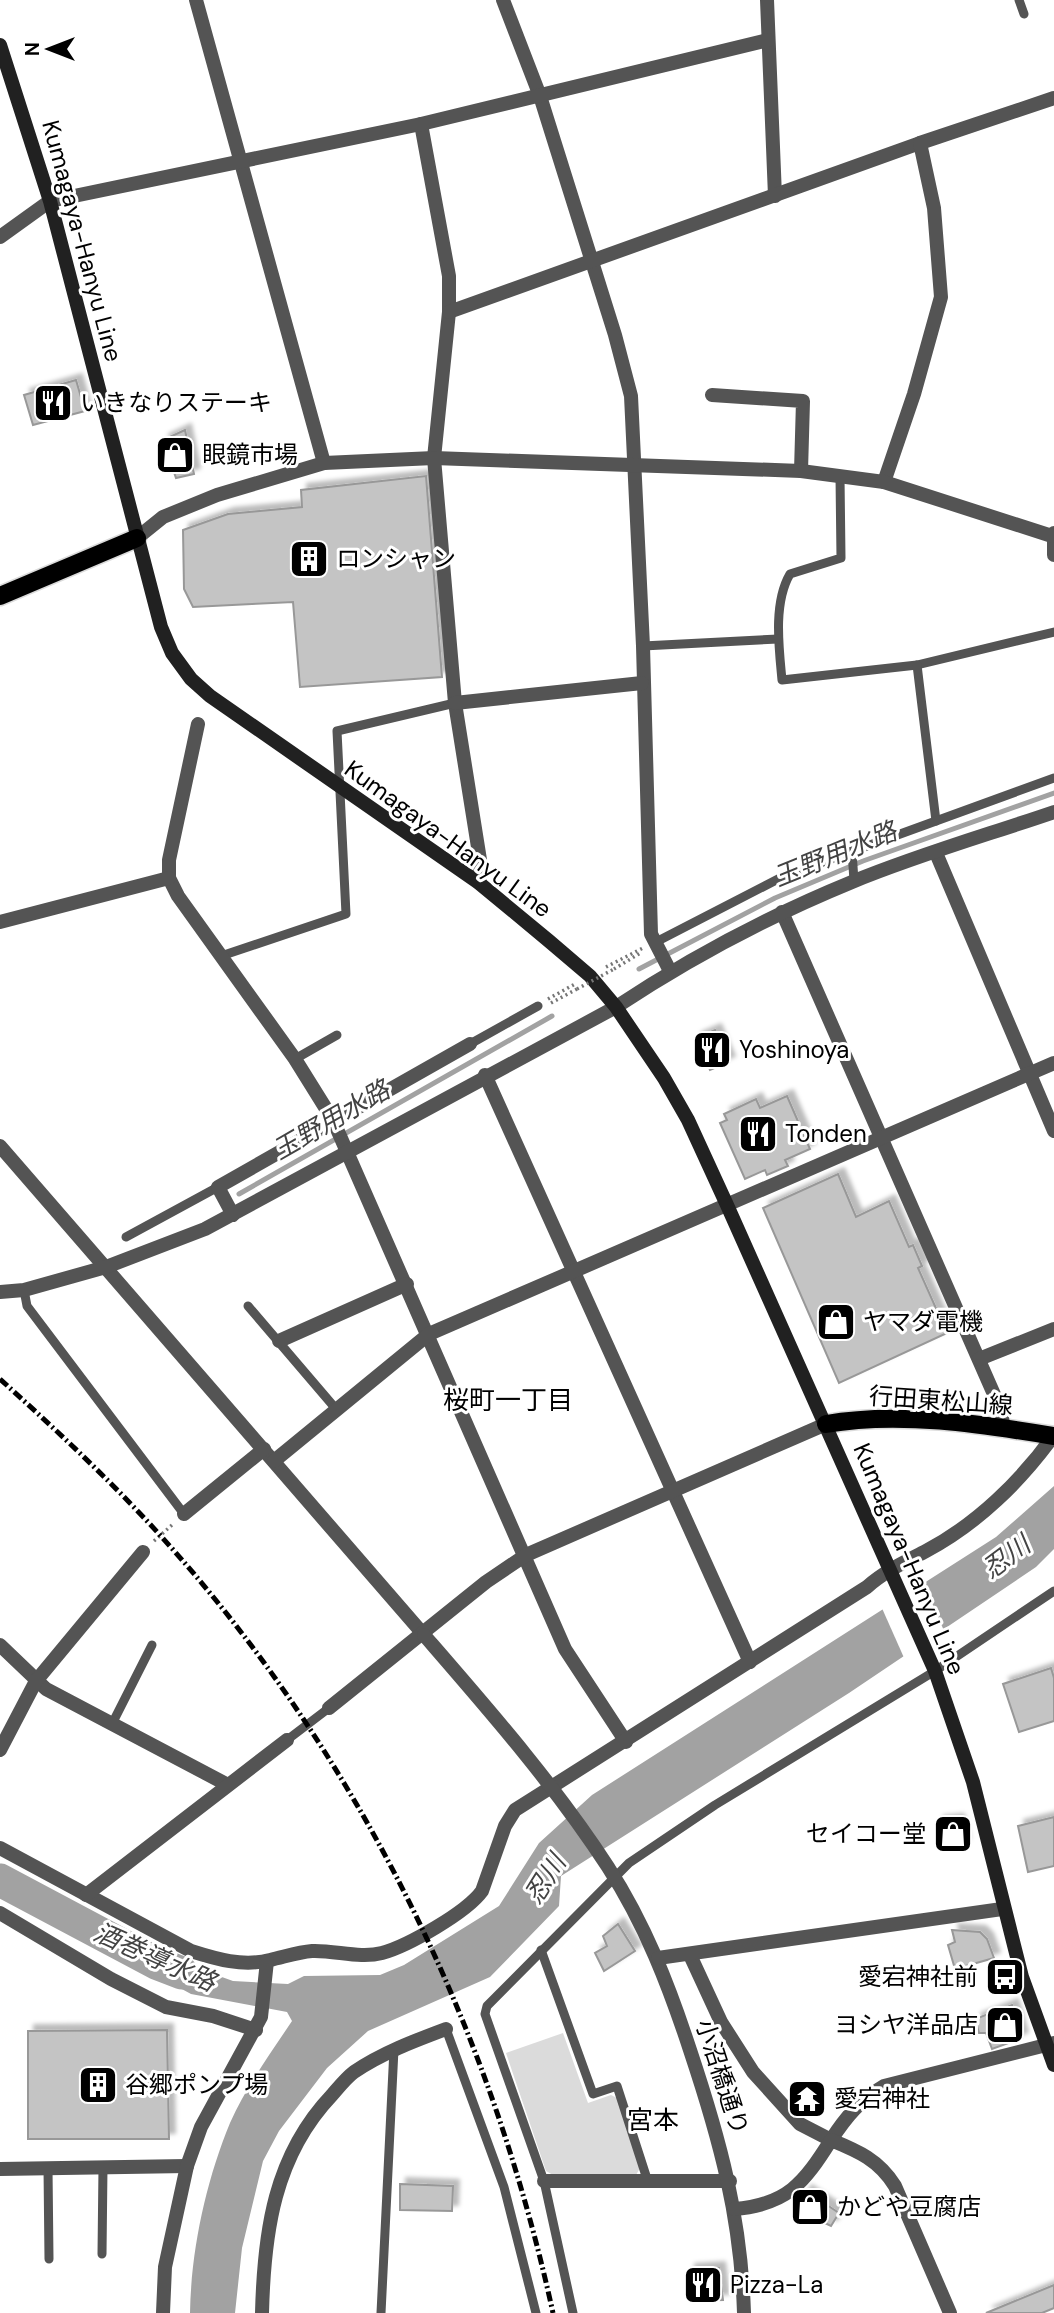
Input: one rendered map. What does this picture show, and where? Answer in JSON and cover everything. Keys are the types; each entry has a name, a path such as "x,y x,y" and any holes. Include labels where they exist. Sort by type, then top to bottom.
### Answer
{"main road":[{"name":"Kumagaya-Hanyu Line","path":"0,45 50,201 161,627 172,653 191,679 209,696 479,883 590,976 616,1007 682,1110 826,1424 933,1667 973,1782 1021,1977 1050,2044 1054,2066"},
{"path":"0,596 137,538"},
{"name":"行田東松山線","path":"826,1424 854,1419 889,1419 1004,1428 1054,1436"}],"street":[{"path":"196,0 324,463"},
{"path":"503,0 540,96 631,396 643,646 651,933 652,945 669,969"},
{"path":"767,0 775,196"},
{"path":"0,237 50,201 421,124 768,40"},
{"path":"449,312 1054,97"},
{"path":"421,124 449,276 449,312 434,458 455,703 481,866 479,883"},
{"path":"884,482 914,394 941,297 934,208 920,144"},
{"path":"712,395 803,401 801,471"},
{"path":"137,538 163,517 217,495 324,463 434,458 801,471 884,482 1053,534 1054,555"},
{"path":"455,703 642,683"},
{"path":"198,724 172,835 169,878 178,896 295,1059 335,1124 575,1668 626,1742"},
{"path":"0,1292 24,1290 106,1267 180,1240 233,1214 345,1148 616,1007 669,969 854,876 936,853 1054,812"},
{"path":"936,853 1028,1075 1054,1130"},
{"path":"0,922 169,878"},
{"path":"782,912 979,1359 1000,1408 1004,1428"},
{"path":"233,1214 218,1187 335,1124 470,1044"},
{"path":"274,1461 429,1334 1054,1063"},
{"path":"485,1075 750,1662"},
{"path":"0,1146 555,1789"},
{"path":"279,1342 407,1284"},
{"path":"979,1359 1054,1329"},
{"path":"329,1708 424,1635 486,1582 526,1555 826,1424"},
{"path":"0,1848 191,1951 234,1963 267,1961 313,1951 383,1953 425,1932 476,1900 505,1826 515,1810 555,1789 867,1587 893,1574 968,1523 1022,1477 1054,1436"},
{"path":"184,1514 264,1449"},
{"path":"0,1751 36,1681 143,1552"},
{"path":"0,1645 36,1681 226,1784"},
{"path":"86,1895 226,1784 287,1740"},
{"name":"小沼橋通り","path":"555,1789 612,1874 658,1958 714,2120 730,2180 742,2260 744,2313"},
{"path":"658,1958 1003,1909"},
{"path":"0,1913 111,1979 166,2007 258,2024"},
{"path":"690,1955 721,2022 753,2071 800,2124 866,2155 885,2170 950,2313"},
{"path":"163,2313 165,2267 187,2166 201,2127 258,2024 267,1961"},
{"path":"262,2313 264,2254 284,2167 299,2134 352,2074 394,2049 446,2029"},
{"path":"734,2209 772,2204 790,2193 817,2162 850,2111 866,2096 884,2086 1050,2044"},
{"path":"0,2169 187,2166"},
{"path":"544,2181 730,2180"}],"lane":[{"path":"1019,0 1024,14"},
{"path":"840,476 841,558 790,574 785,583 778,639 782,680 917,665 1054,632"},
{"path":"643,646 778,639"},
{"path":"917,665 936,821"},
{"path":"221,956 346,914 338,731 455,703"},
{"path":"652,945 782,877 1054,778"},
{"path":"852,852 854,876"},
{"path":"470,1044 543,1006"},
{"path":"295,1059 338,1035"},
{"path":"126,1237 218,1187"},
{"path":"24,1290 27,1306 184,1514"},
{"path":"248,1306 336,1409"},
{"path":"573,2313 544,2181 485,2014 487,2006 612,1874 715,1805 1054,1591"},
{"path":"113,1722 152,1645"},
{"path":"287,1740 329,1708"},
{"path":"541,1950 593,2094 617,2087 648,2182"},
{"path":"446,2029 504,2187 536,2313"},
{"path":"381,2313 394,2049"},
{"path":"102,2254 103,2167"},
{"path":"48,2168 49,2259"}],"path":[{"path":"606,967 652,945"},
{"path":"543,1006 640,955"},
{"path":"543,1006 575,984"},
{"path":"143,1552 184,1514"}],"shaded area":[{"path":"563,2033 588,2103 611,2095 619,2099 640,2168 636,2175 555,2176 546,2171 506,2053"}],"water":[{"name":"忍川","path":"1054,1486 1054,1549 1036,1567 849,1693 561,1876 559,1906 490,1977 368,2031 327,2068 279,2131 263,2161 242,2248 235,2313 190,2313 193,2265 201,2216 221,2145 243,2097 292,2021 287,2012 191,1994 156,1975 157,1968 141,1956 160,1961 166,1957 233,1981 288,1984 304,1976 380,1975 404,1965 499,1906 539,1843 592,1795 996,1537"}],"pier":[{"path":"922,1580 945,1633 905,1660 881,1606"}],"building":[{"path":"76,380 85,411 33,425 24,395"},
{"path":"185,430 194,474 176,478 163,440"},
{"name":"ロンシャン","path":"426,476 442,677 300,687 293,602 193,607 184,589 183,530 228,514 302,507 301,490"},
{"path":"715,1030 729,1062 710,1070 696,1038"},
{"path":"787,1096 810,1149 785,1160 788,1166 767,1175 765,1170 745,1179 720,1123 727,1120 724,1114 756,1099 760,1108"},
{"path":"838,1174 856,1217 889,1201 909,1247 913,1245 922,1266 918,1268 947,1333 839,1383 763,1208"},
{"path":"1051,1668 1054,1678 1054,1721 1019,1732 1003,1684"},
{"path":"1054,1817 1054,1866 1028,1872 1018,1826"},
{"path":"958,1820 964,1844 941,1847 938,1822"},
{"path":"618,1924 635,1951 604,1971 595,1953 607,1946 603,1936"},
{"path":"952,1930 980,1932 987,1939 994,1958 955,1969 948,1945 955,1942"},
{"path":"1012,2005 1022,2038 992,2049 986,2033 979,2033 975,2019"},
{"name":"谷郷ポンプ場","path":"167,2030 169,2139 28,2139 28,2031"},
{"path":"400,2184 453,2186 452,2211 400,2210"},
{"path":"806,2191 839,2213 831,2226 795,2209"},
{"path":"719,2268 723,2300 690,2301 689,2270"},
{"path":"1054,2285 1054,2308 1042,2313 986,2313"}],"waterway":[{"name":"玉野用水路","path":"639,969 775,898 863,861 1054,793"},
{"name":"玉野用水路","path":"239,1194 552,1016"},
{"name":"酒巻導水路","path":"0,1880 156,1963 182,1973"}],"railway":[{"path":"0,1379 81,1455 159,1534 230,1619 296,1708 355,1801 407,1898 453,1998 493,2101 526,2206 553,2313"}],"place":[{"name":"いきなりステーキ","path":"53,403"},
{"name":"眼鏡市場","path":"175,455"},
{"name":"ロンシャン","path":"309,559"},
{"name":"Yoshinoya","path":"712,1050"},
{"name":"Tonden","path":"758,1134"},
{"name":"ヤマダ電機","path":"836,1322"},
{"name":"セイコー堂","path":"953,1834"},
{"name":"愛宕神社前","path":"1005,1977"},
{"name":"ヨシヤ洋品店","path":"1005,2025"},
{"name":"谷郷ポンプ場","path":"98,2085"},
{"name":"愛宕神社","path":"807,2099"},
{"name":"かどや豆腐店","path":"810,2207"},
{"name":"Pizza-La","path":"703,2285"}],"district":[{"name":"桜町一丁目","path":"508,1400"},
{"name":"宮本","path":"653,2120"}]}
